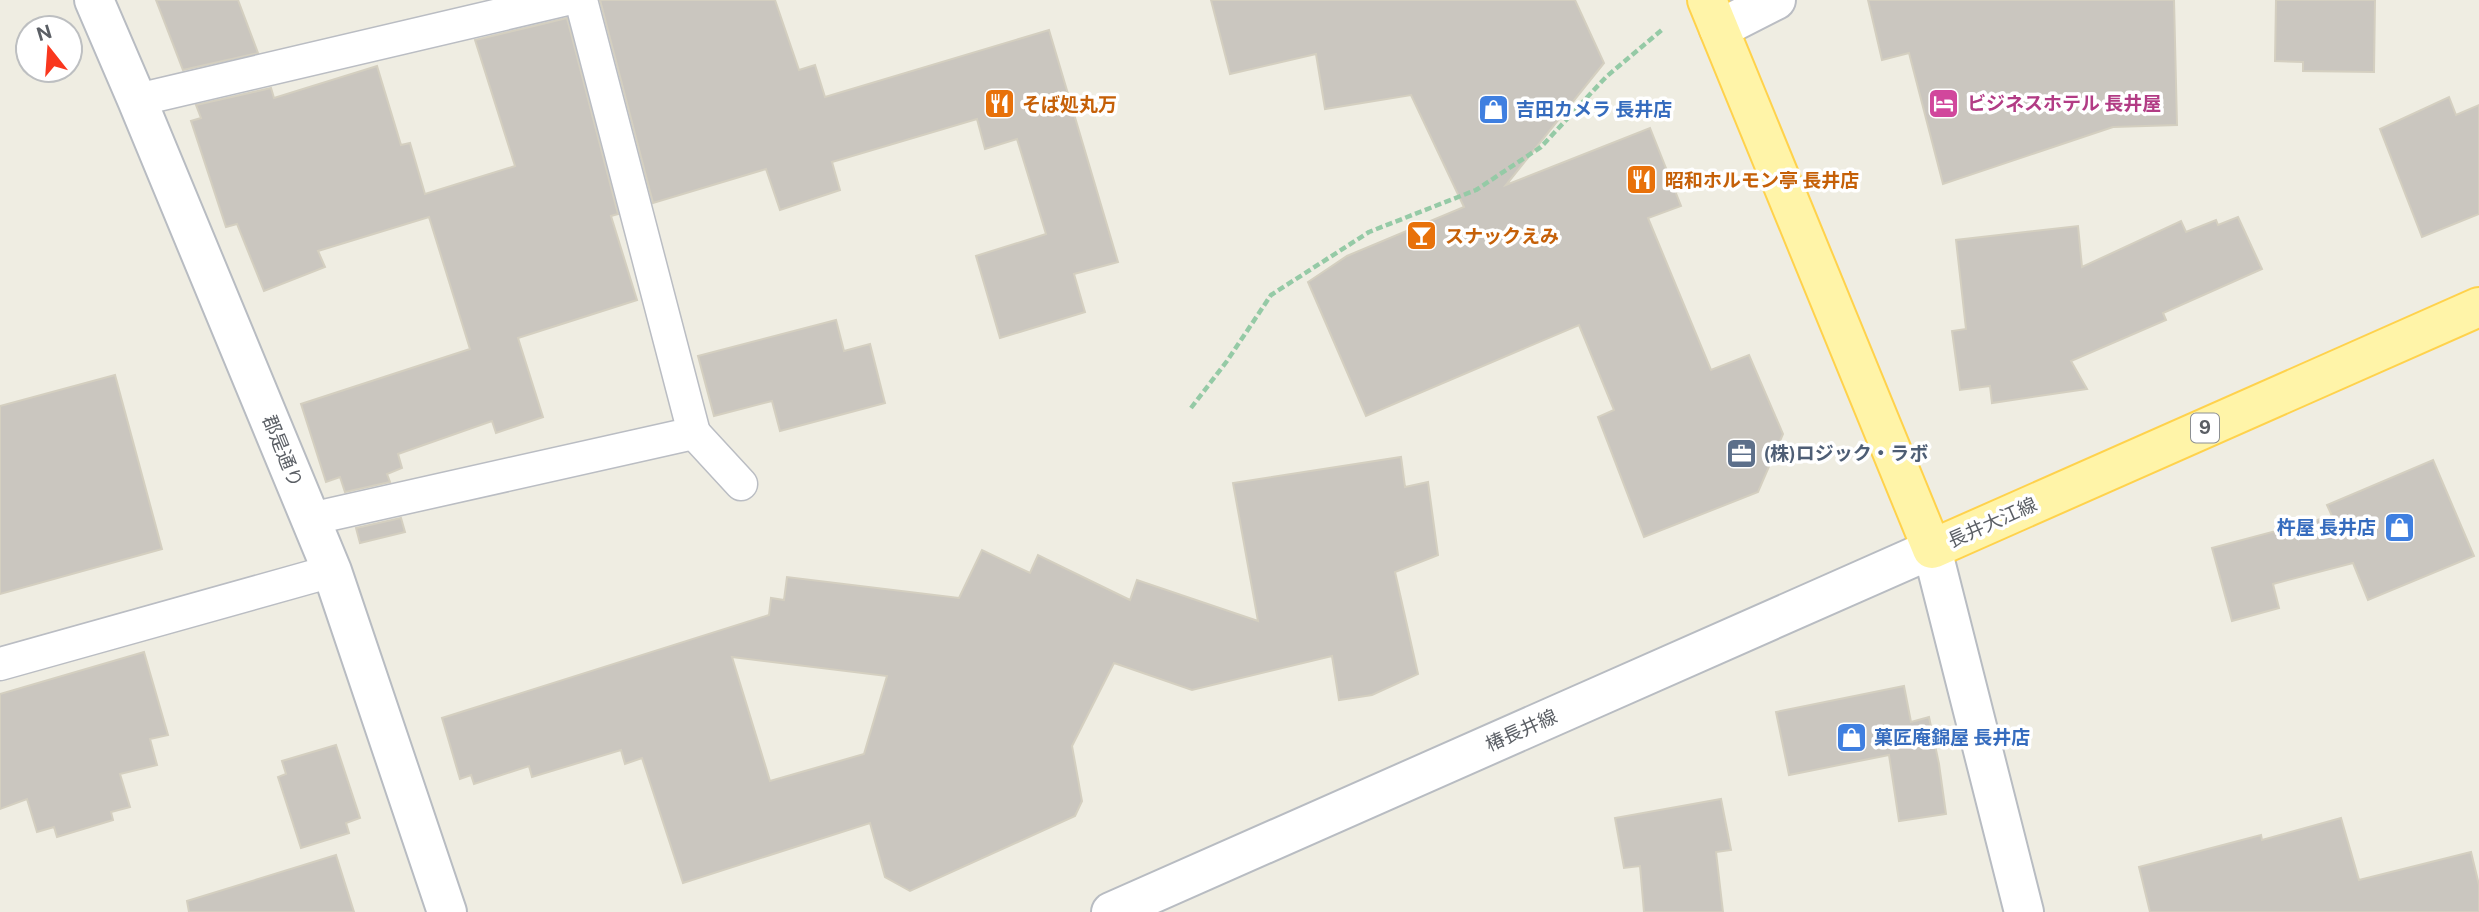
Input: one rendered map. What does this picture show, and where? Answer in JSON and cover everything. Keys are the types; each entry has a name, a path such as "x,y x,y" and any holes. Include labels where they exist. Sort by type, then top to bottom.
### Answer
{"main road":[{"name":"長井大江線","path":"1713,15 1932,549 2479,307"}],"street":[{"name":"郡是通り","path":"94,0 332,571 447,912"},
{"path":"1713,15 1776,0"},
{"path":"1932,549 2024,912"},
{"name":"椿長井線","path":"1111,912 1932,549"}],"lane":[{"path":"137,100 563,0"},
{"path":"581,0 694,433 741,484"},
{"path":"310,519 694,433"},
{"path":"0,664 332,571"}],"path":[{"path":"1191,408 1271,295 1369,232 1476,190 1541,147 1606,77 1666,26"}],"building":[{"path":"156,0 238,0 258,53 183,70"},
{"path":"600,0 775,0 799,70 815,65 825,97 1049,30 1118,262 1074,274 1085,312 1000,338 976,256 1046,234 1017,139 985,149 977,119 832,162 840,190 780,210 766,169 653,203"},
{"path":"1211,0 1575,0 1604,63 1506,185 1650,128 1681,206 1648,218 1711,370 1749,355 1783,434 1758,492 1644,537 1598,417 1614,410 1579,325 1366,416 1308,282 1347,256 1464,207 1411,95 1325,109 1316,54 1230,74"},
{"path":"1868,0 2174,0 2177,125 2113,127 1943,184 1909,53 1882,60"},
{"path":"2276,0 2375,0 2374,72 2303,71 2303,62 2275,61"},
{"path":"567,18 618,214 611,216 637,300 518,338 543,417 496,433 492,421 398,454 402,468 387,474 390,482 345,492 340,477 326,482 301,404 470,349 429,217 318,251 325,267 264,291 237,224 226,227 191,121 201,118 196,105 271,88 274,98 377,66 401,145 410,143 425,194 515,166 475,40"},
{"path":"2449,97 2456,115 2479,105 2479,214 2422,237 2380,129"},
{"path":"2238,217 2262,269 2163,313 2166,320 2071,361 2087,389 1992,403 1990,386 1960,390 1952,331 1966,329 1956,240 2078,226 2082,267 2181,221 2186,232 2216,220 2218,225"},
{"path":"836,320 844,351 870,344 885,403 780,431 772,401 714,416 698,356"},
{"path":"115,375 162,549 0,594 0,406"},
{"path":"1401,457 1405,487 1428,482 1438,555 1395,572 1418,674 1372,695 1339,700 1332,656 1192,690 1114,663 1072,746 1082,801 1075,816 910,891 885,877 870,823 683,883 642,758 625,764 621,750 532,777 529,766 474,784 471,775 460,779 442,718 769,615 771,598 784,600 787,577 959,598 982,550 1030,573 1038,555 1130,600 1137,580 1258,621 1233,483","holes":["732,657 887,676 864,754 770,781"]},
{"path":"2433,460 2474,556 2368,600 2353,563 2273,584 2279,608 2232,621 2212,548 2332,516 2327,505"},
{"path":"401,518 405,532 360,543 356,528"},
{"path":"144,652 168,735 150,739 157,765 120,774 130,807 111,812 113,820 57,837 54,827 37,832 27,799 0,809 0,694"},
{"path":"1904,686 1911,722 1929,717 1946,814 1899,821 1889,755 1789,775 1776,712"},
{"path":"336,745 360,818 346,823 349,833 301,848 278,777 286,774 282,761"},
{"path":"1721,799 1731,850 1716,852 1723,912 1644,912 1640,866 1624,868 1615,818"},
{"path":"2341,818 2359,880 2471,852 2479,885 2479,912 2150,912 2139,867 2261,835 2262,840"},
{"path":"336,855 354,912 189,912 187,901"}],"place":[{"name":"ビジネスホテル 長井屋","path":"1944,103"},
{"name":"そば処丸万","path":"999,104"},
{"name":"吉田カメラ 長井店","path":"1493,109"},
{"name":"昭和ホルモン亭 長井店","path":"1642,180"},
{"name":"スナックえみ","path":"1422,236"},
{"name":"(株)ロジック・ラボ","path":"1741,453"},
{"name":"杵屋 長井店","path":"2399,527"},
{"name":"菓匠庵錦屋 長井店","path":"1851,737"}]}
